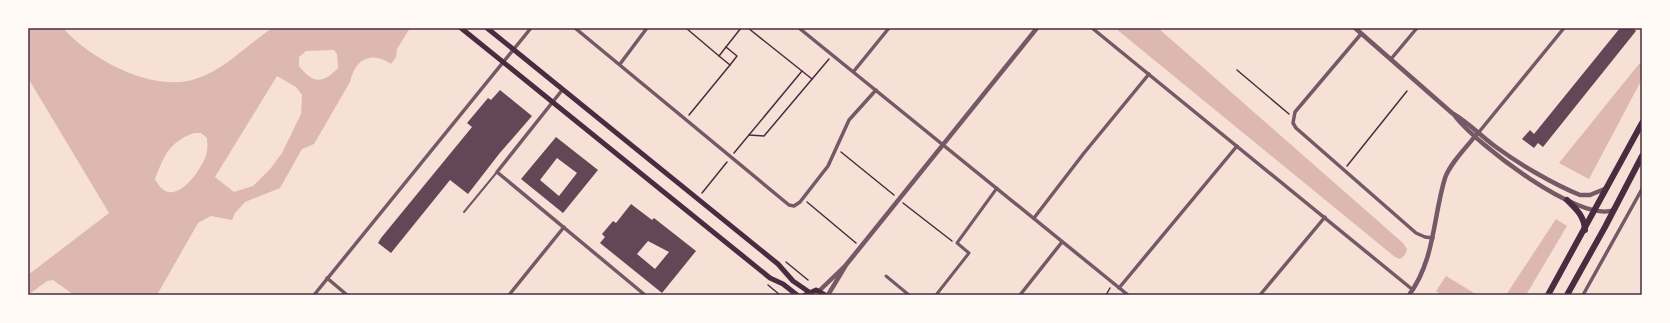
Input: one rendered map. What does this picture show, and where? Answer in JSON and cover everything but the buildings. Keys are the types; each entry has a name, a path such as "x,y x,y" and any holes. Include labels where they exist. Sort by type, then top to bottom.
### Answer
{"highway":[{"path":"1548,295 1595,212 1642,123"},
{"path":"1567,295 1642,156"},
{"path":"1567,200 1581,214 1584,221 1585,230"}],"main road":[{"path":"461,28 770,278 783,284 797,295"},
{"path":"487,28 778,264 793,281 807,293 819,291 825,295"}],"street":[{"path":"314,295 531,28"},
{"path":"575,28 789,205 794,206 802,199 828,166 835,147 849,120 876,90"},
{"path":"620,64 647,28"},
{"path":"799,28 854,71 1128,295"},
{"path":"854,71 889,28"},
{"path":"819,291 846,265 900,200 1037,28"},
{"path":"1092,28 1413,290"},
{"path":"1355,28 1452,113 1518,162 1577,194 1590,195 1607,188"},
{"path":"1392,59 1417,28"},
{"path":"1409,295 1413,290 1428,256 1446,177 1456,160 1475,136 1564,28"},
{"path":"1362,34 1295,112 1293,123 1296,128 1416,233 1425,237 1433,238"},
{"path":"1034,218 1084,153 1149,74"},
{"path":"563,89 497,172 645,295"},
{"path":"1452,113 1462,126 1529,179 1567,200 1595,212 1602,213 1614,210"},
{"path":"1119,288 1237,146"},
{"path":"936,295 969,252 957,243 997,188"},
{"path":"1583,295 1642,189"},
{"path":"1260,295 1325,217"},
{"path":"508,295 564,227"},
{"path":"1020,295 1062,242"},
{"path":"828,295 846,265"},
{"path":"886,276 909,295"},
{"path":"327,278 347,295"}],"lane":[{"path":"464,212 497,172"}],"path":[{"path":"686,28 730,65"},
{"path":"718,56 741,28"},
{"path":"748,28 812,79"},
{"path":"685,120 737,56 726,47"},
{"path":"749,135 764,136 832,55"},
{"path":"1237,70 1293,118"},
{"path":"702,194 802,71"},
{"path":"1344,170 1407,91"},
{"path":"835,147 951,241 957,243"},
{"path":"802,199 861,247"},
{"path":"1106,295 1113,283"}],"shaded area":[{"path":"28,28 63,28 89,51 123,70 142,77 160,81 178,82 204,76 228,62 273,28 410,28 397,49 396,57 391,64 376,58 370,58 360,63 352,74 350,82 314,144 302,149 280,188 245,202 235,213 232,220 211,216 198,223 157,295 74,295 53,280 47,281 28,295 28,275 109,213 28,78","holes":["334,50 337,54 338,68 328,77 318,80 314,79 304,72 299,66 299,57 306,51","277,76 296,87 302,95 301,114 282,153 271,168 253,186 234,192 215,177","194,133 201,133 207,138 205,157 193,178 187,184 174,192 168,192 162,188 155,179 161,163 168,151 173,145"]},
{"path":"1115,28 1158,28 1403,243 1407,249 1405,255 1400,259 1395,257"},
{"path":"1639,64 1642,64 1642,79 1589,179 1559,163"},
{"path":"1556,219 1567,226 1526,295 1506,295"},
{"path":"1446,276 1478,295 1442,295 1436,291"}]}
